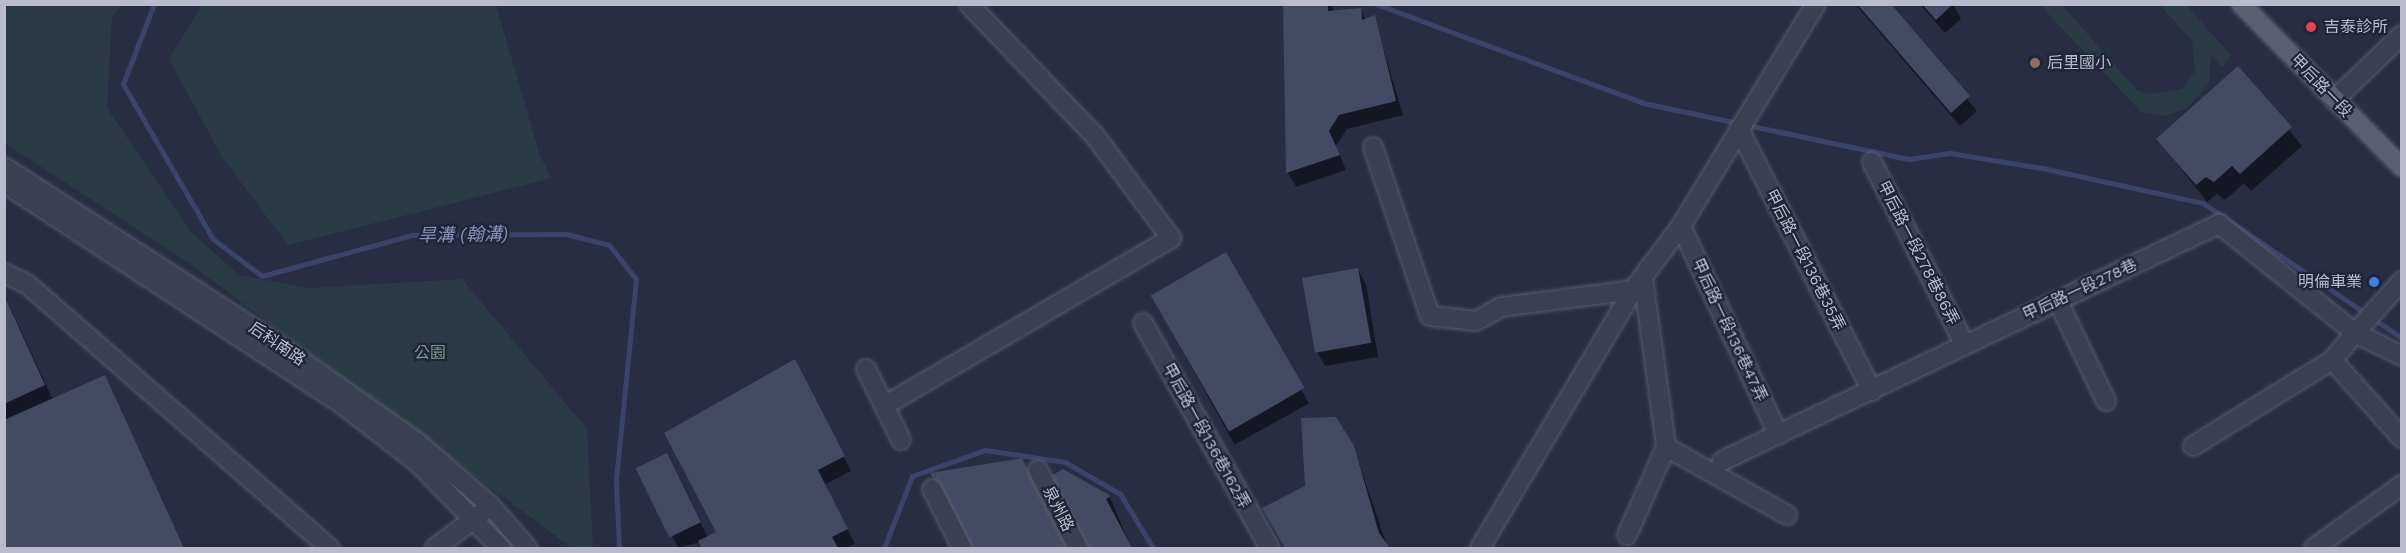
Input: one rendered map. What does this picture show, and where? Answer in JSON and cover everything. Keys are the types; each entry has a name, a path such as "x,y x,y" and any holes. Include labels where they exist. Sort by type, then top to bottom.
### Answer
{"main road":[{"name":"甲后路一段","path":"2241,4 2402,167"}],"street":[{"path":"884,406 1171,238 1095,136 969,4"},
{"path":"1480,549 1638,284 1681,226 1816,4"},
{"path":"2334,100 2402,35"},
{"name":"甲后路一段136巷35弄","path":"1741,125 1872,391"},
{"path":"1373,147 1430,316 1476,321 1501,307 1638,284"},
{"name":"甲后路一段278巷86弄","path":"1872,162 1965,345"},
{"name":"后科南路","path":"4,167 268,337 418,443 490,505 527,549"},
{"name":"后科南路","path":"4,183 343,405 418,463 501,549"},
{"name":"甲后路一段278巷","path":"1722,461 2219,224 2355,333"},
{"name":"甲后路一段136巷47弄","path":"1681,226 1778,434"},
{"path":"4,273 27,284 330,549"},
{"path":"2193,446 2332,360 2402,281"},
{"path":"1627,535 1666,447 1638,284"},
{"path":"2058,301 2106,401"},
{"name":"甲后路一段136巷162弄","path":"1143,323 1270,549"},
{"path":"2355,333 2402,356"},
{"path":"2332,360 2402,438"},
{"path":"866,369 901,440"},
{"path":"1666,447 1788,515"},
{"name":"泉州路","path":"1038,470 1078,549"},
{"path":"2314,549 2402,485"},
{"path":"932,489 962,549"},
{"path":"435,549 475,520 490,505"}],"green space":[{"name":"公園","path":"4,5 121,5 112,17 107,108 192,233 239,275 309,288 462,279 587,429 593,548 572,548 187,262 5,143"},
{"path":"202,5 496,5 540,156 552,178 288,245 222,157 169,59"},
{"path":"2040,5 2062,5 2137,90 2149,94 2182,89 2195,71 2192,41 2160,5 2186,5 2231,55 2222,67 2211,55 2209,84 2186,109 2164,116 2141,112"}],"building":[{"path":"1283,4 1328,4 1328,11 1361,8 1362,20 1375,15 1396,101 1339,115 1329,131 1340,155 1286,173"},
{"path":"1857,4 1891,4 1970,96 1951,113"},
{"path":"1922,4 1953,4 1936,20"},
{"path":"2238,66 2292,127 2240,174 2232,166 2214,182 2206,177 2196,185 2156,139"},
{"path":"1226,252 1304,388 1229,431 1151,296"},
{"path":"1358,268 1371,343 1315,353 1302,278"},
{"path":"4,295 45,385 4,404"},
{"path":"795,359 845,456 818,470 848,529 832,537 838,548 702,548 698,541 716,532 664,433"},
{"path":"105,375 184,548 4,548 4,420"},
{"path":"1336,417 1354,446 1379,533 1390,548 1285,548 1262,508 1305,486 1301,418"},
{"path":"667,453 701,522 669,538 636,468"},
{"path":"1022,458 1070,548 971,548 930,473"},
{"path":"1063,469 1111,496 1106,499 1132,548 1089,548 1051,476"}],"waterway":[{"name":"旱溝 (翰溝)","path":"154,4 123,84 213,239 262,276 412,235 566,234 609,245 636,279 616,481 619,548"},
{"path":"1376,4 1643,103 1738,123"},
{"path":"1747,125 1909,159 1950,153 2042,168 2203,203 2402,338"},
{"name":"旱溝 (翰溝)","path":"884,548 912,476 985,450 1065,462 1120,494 1153,548"}],"place":[{"name":"吉泰診所","path":"2311,27"},
{"name":"后里國小","path":"2035,63"},
{"name":"明倫車業","path":"2374,282"}]}
